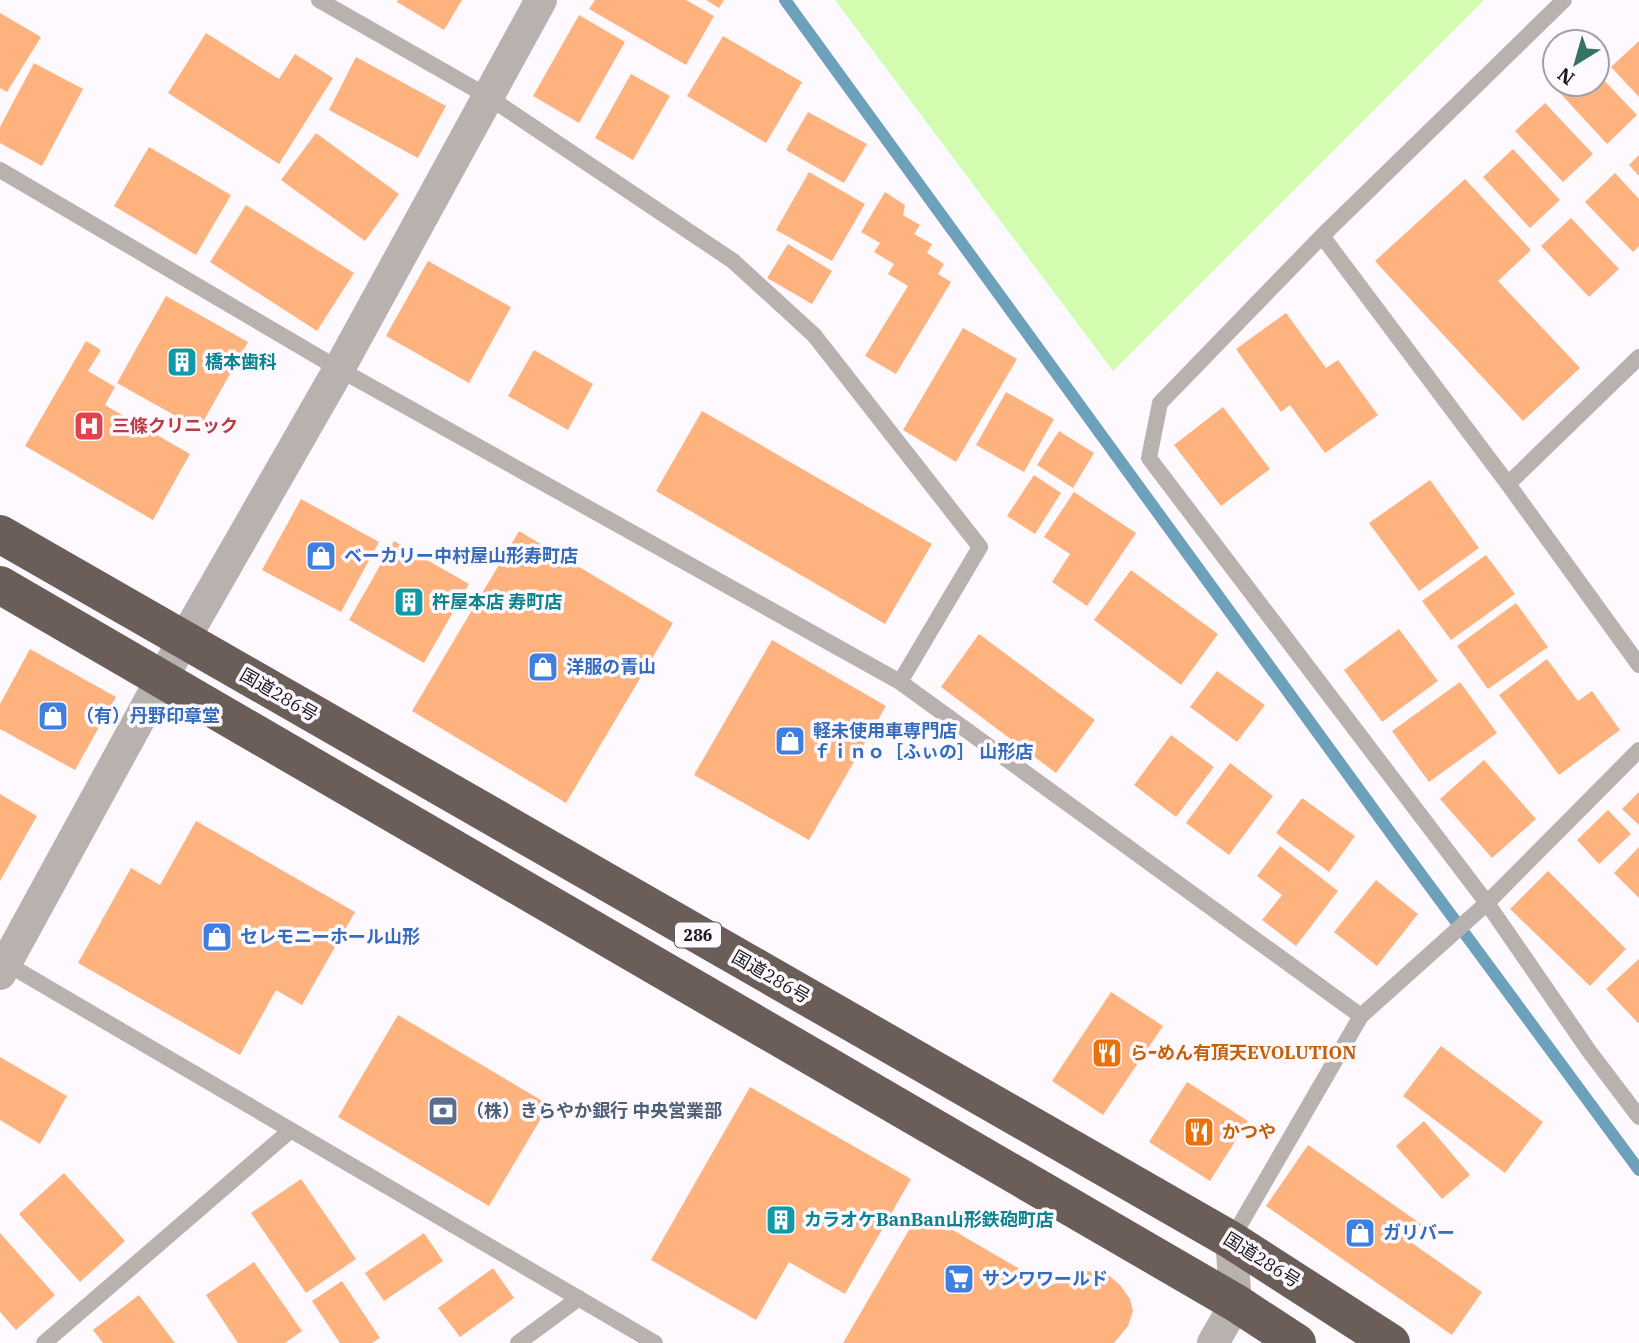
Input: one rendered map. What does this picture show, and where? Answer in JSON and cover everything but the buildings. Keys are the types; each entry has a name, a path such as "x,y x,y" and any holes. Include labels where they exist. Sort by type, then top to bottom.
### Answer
{"highway":[{"name":"国道286号","path":"0,534 1231,1240 1391,1343"},
{"name":"286","path":"0,585 1236,1303 1297,1343"}],"street":[{"path":"2,966 162,678 339,369 541,0"},
{"path":"1213,1343 1236,1303 1231,1240"}],"lane":[{"path":"319,0 487,96 733,261 814,335 980,547 900,682"},
{"path":"1564,0 1322,236 1160,402 1149,458 1487,903 1639,1117"},
{"path":"0,170 339,369 900,682 1361,1016"},
{"path":"1322,236 1508,484 1639,665"},
{"path":"1508,484 1639,357"},
{"path":"1231,1240 1361,1016 1487,903 1639,750"},
{"path":"2,966 291,1130 655,1343"},
{"path":"44,1343 291,1130"},
{"path":"518,1343 579,1298"}],"green space":[{"path":"835,0 1484,0 1113,371"}],"waterway":[{"path":"785,0 1639,1170"}],"place":[{"name":"橋本歯科","path":"182,362"},
{"name":"三條クリニック","path":"89,426"},
{"name":"ベーカリー中村屋山形寿町店","path":"321,556"},
{"name":"杵屋本店 寿町店","path":"409,602"},
{"name":"洋服の青山","path":"543,667"},
{"name":"（有）丹野印章堂","path":"53,716"},
{"name":"軽未使用車専門店 ｆｉｎｏ［ふぃの］ 山形店","path":"790,741"},
{"name":"セレモニーホール山形","path":"217,937"},
{"name":"らｰめん有頂天EVOLUTION","path":"1107,1053"},
{"name":"（株）きらやか銀行 中央営業部","path":"443,1111"},
{"name":"かつや","path":"1199,1132"},
{"name":"カラオケBanBan山形鉄砲町店","path":"781,1220"},
{"name":"ガリバー","path":"1360,1233"},
{"name":"サンワワールド","path":"959,1279"}]}
